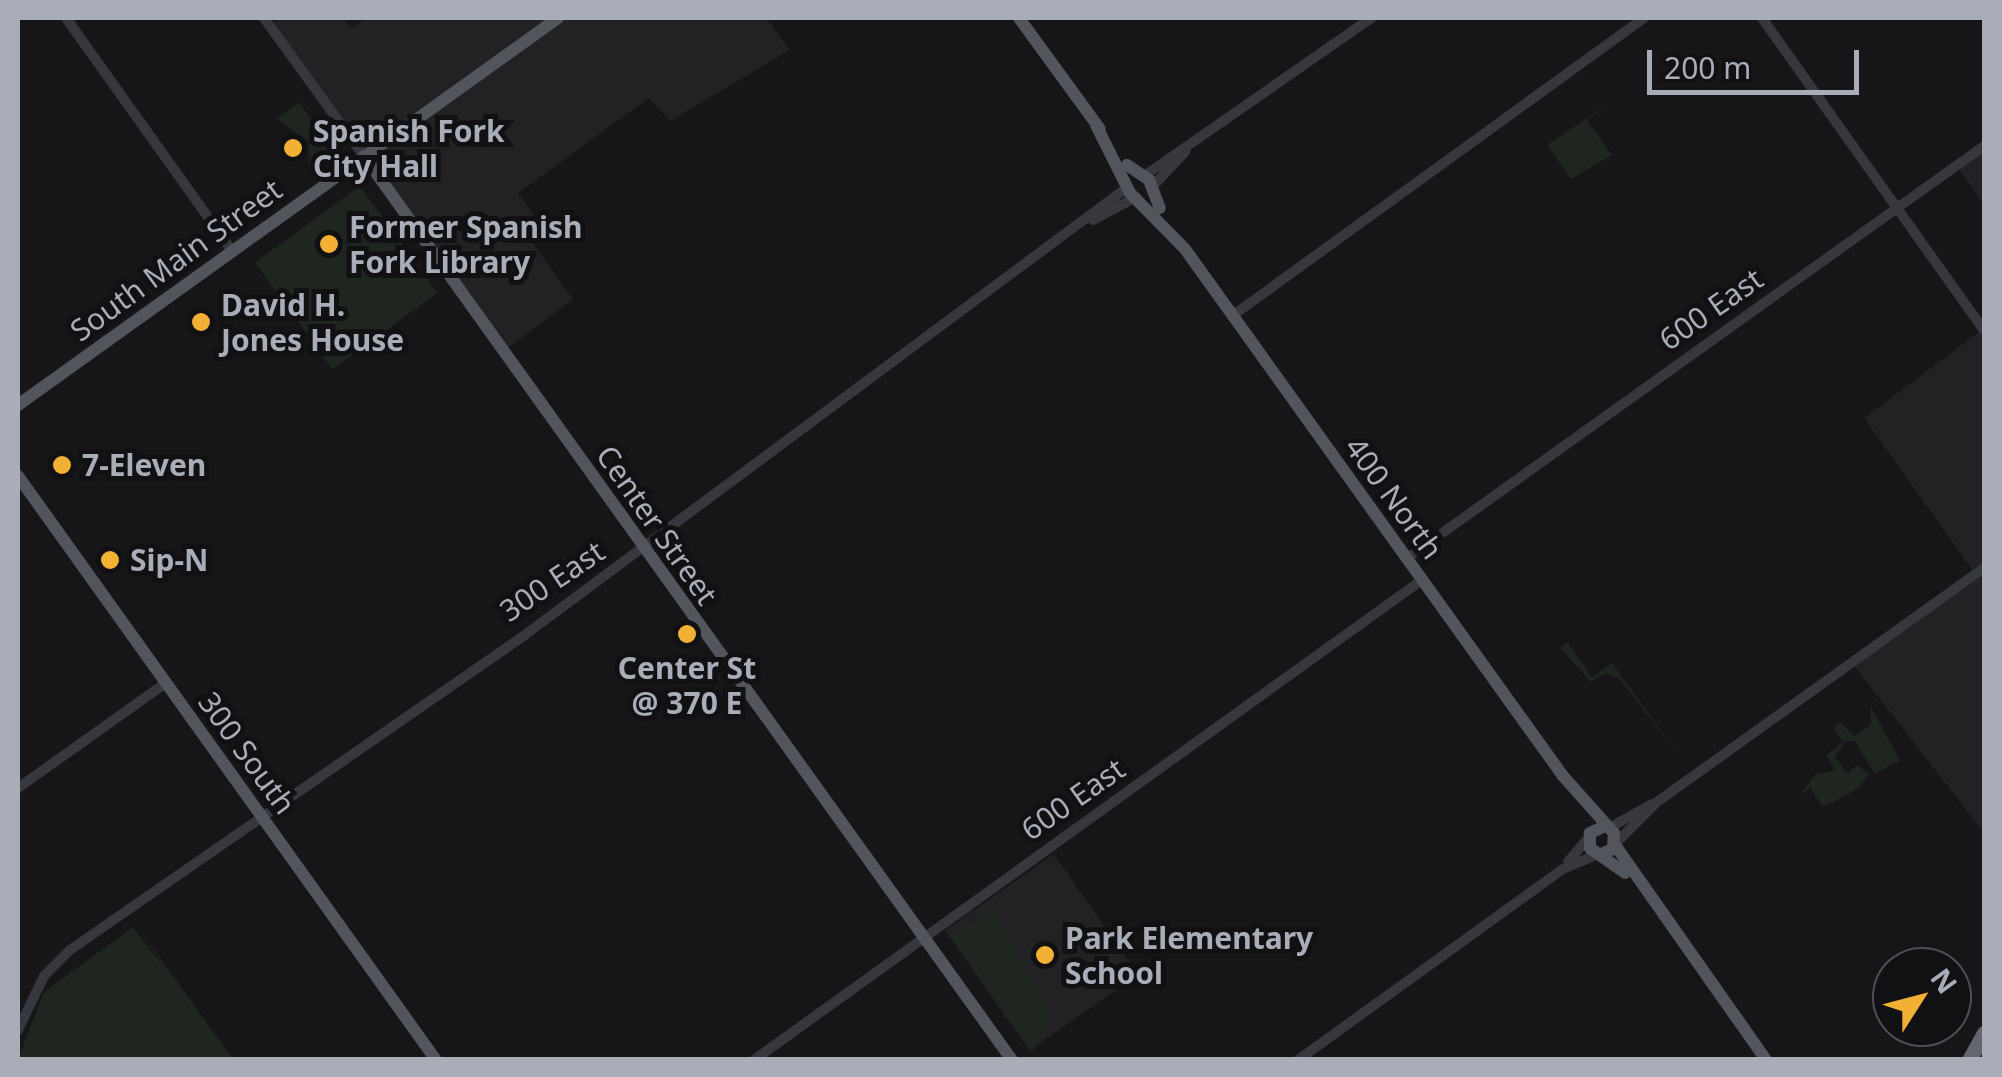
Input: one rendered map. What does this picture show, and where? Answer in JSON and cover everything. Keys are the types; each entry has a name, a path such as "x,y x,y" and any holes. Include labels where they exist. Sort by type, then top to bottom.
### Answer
{"highway":[{"path":"1969,1060 1984,1033"}],"main road":[{"name":"South Main Street","path":"18,405 558,18"},
{"name":"400 North","path":"1019,18 1562,776"},
{"name":"Center Street","path":"364,156 1012,1060"},
{"name":"300 South","path":"18,476 436,1060"},
{"path":"1562,776 1607,827 1645,892 1766,1060"},
{"path":"1562,776 1600,854 1645,892"},
{"path":"1589,836 1607,827"},
{"path":"1600,854 1616,844"}],"street":[{"path":"66,18 232,250"},
{"name":"Center Street","path":"264,18 364,156"},
{"name":"300 East","path":"18,1030 44,976 131,906 641,547 1371,18"},
{"path":"1232,316 1644,18"},
{"path":"1762,18 1984,329"},
{"name":"600 East","path":"1406,558 1984,146"},
{"path":"1607,827 1657,802 1980,572"},
{"name":"600 East","path":"754,1060 1422,580"},
{"path":"18,788 166,683"},
{"path":"1616,844 1657,802"},
{"path":"1561,870 1589,836"},
{"path":"1298,1060 1561,870 1600,854"}],"shaded area":[{"path":"281,18 343,18 352,28 367,18 766,18 790,50 670,121 649,98 518,193 543,228 529,238 573,299 504,351 270,25"},
{"path":"1620,96 1587,120 1612,155 1571,179 1547,145"},
{"path":"299,102 333,149 309,169 309,142 276,119"},
{"path":"1984,146 1984,205 1957,166"},
{"path":"360,186 438,293 332,369 255,262"},
{"path":"1984,328 1984,833 1852,663 1976,575 1864,418"},
{"path":"1567,642 1592,677 1612,663 1688,768 1621,680 1606,673 1591,682 1560,648"},
{"path":"1870,706 1900,760 1875,774 1854,740 1845,742 1835,757 1847,773 1858,765 1869,775 1856,790 1823,807 1810,788 1799,796 1815,775 1835,770 1826,755 1843,742 1833,728 1840,723 1855,736 1871,724"},
{"name":"Park Elementary School","path":"1054,854 1138,974 1029,1051 945,930"},
{"path":"993,908 1051,1015 1033,1051 951,938"},
{"path":"137,926 233,1059 18,1059 44,992 133,927 165,969"}],"place":[{"name":"Spanish Fork City Hall","path":"293,148"},
{"name":"Former Spanish Fork Library","path":"329,244"},
{"name":"David H. Jones House","path":"201,322"},
{"name":"7-Eleven","path":"62,465"},
{"name":"Sip-N","path":"110,560"},
{"name":"Center St @ 370 E","path":"687,634"},
{"name":"Park Elementary School","path":"1045,955"}]}
